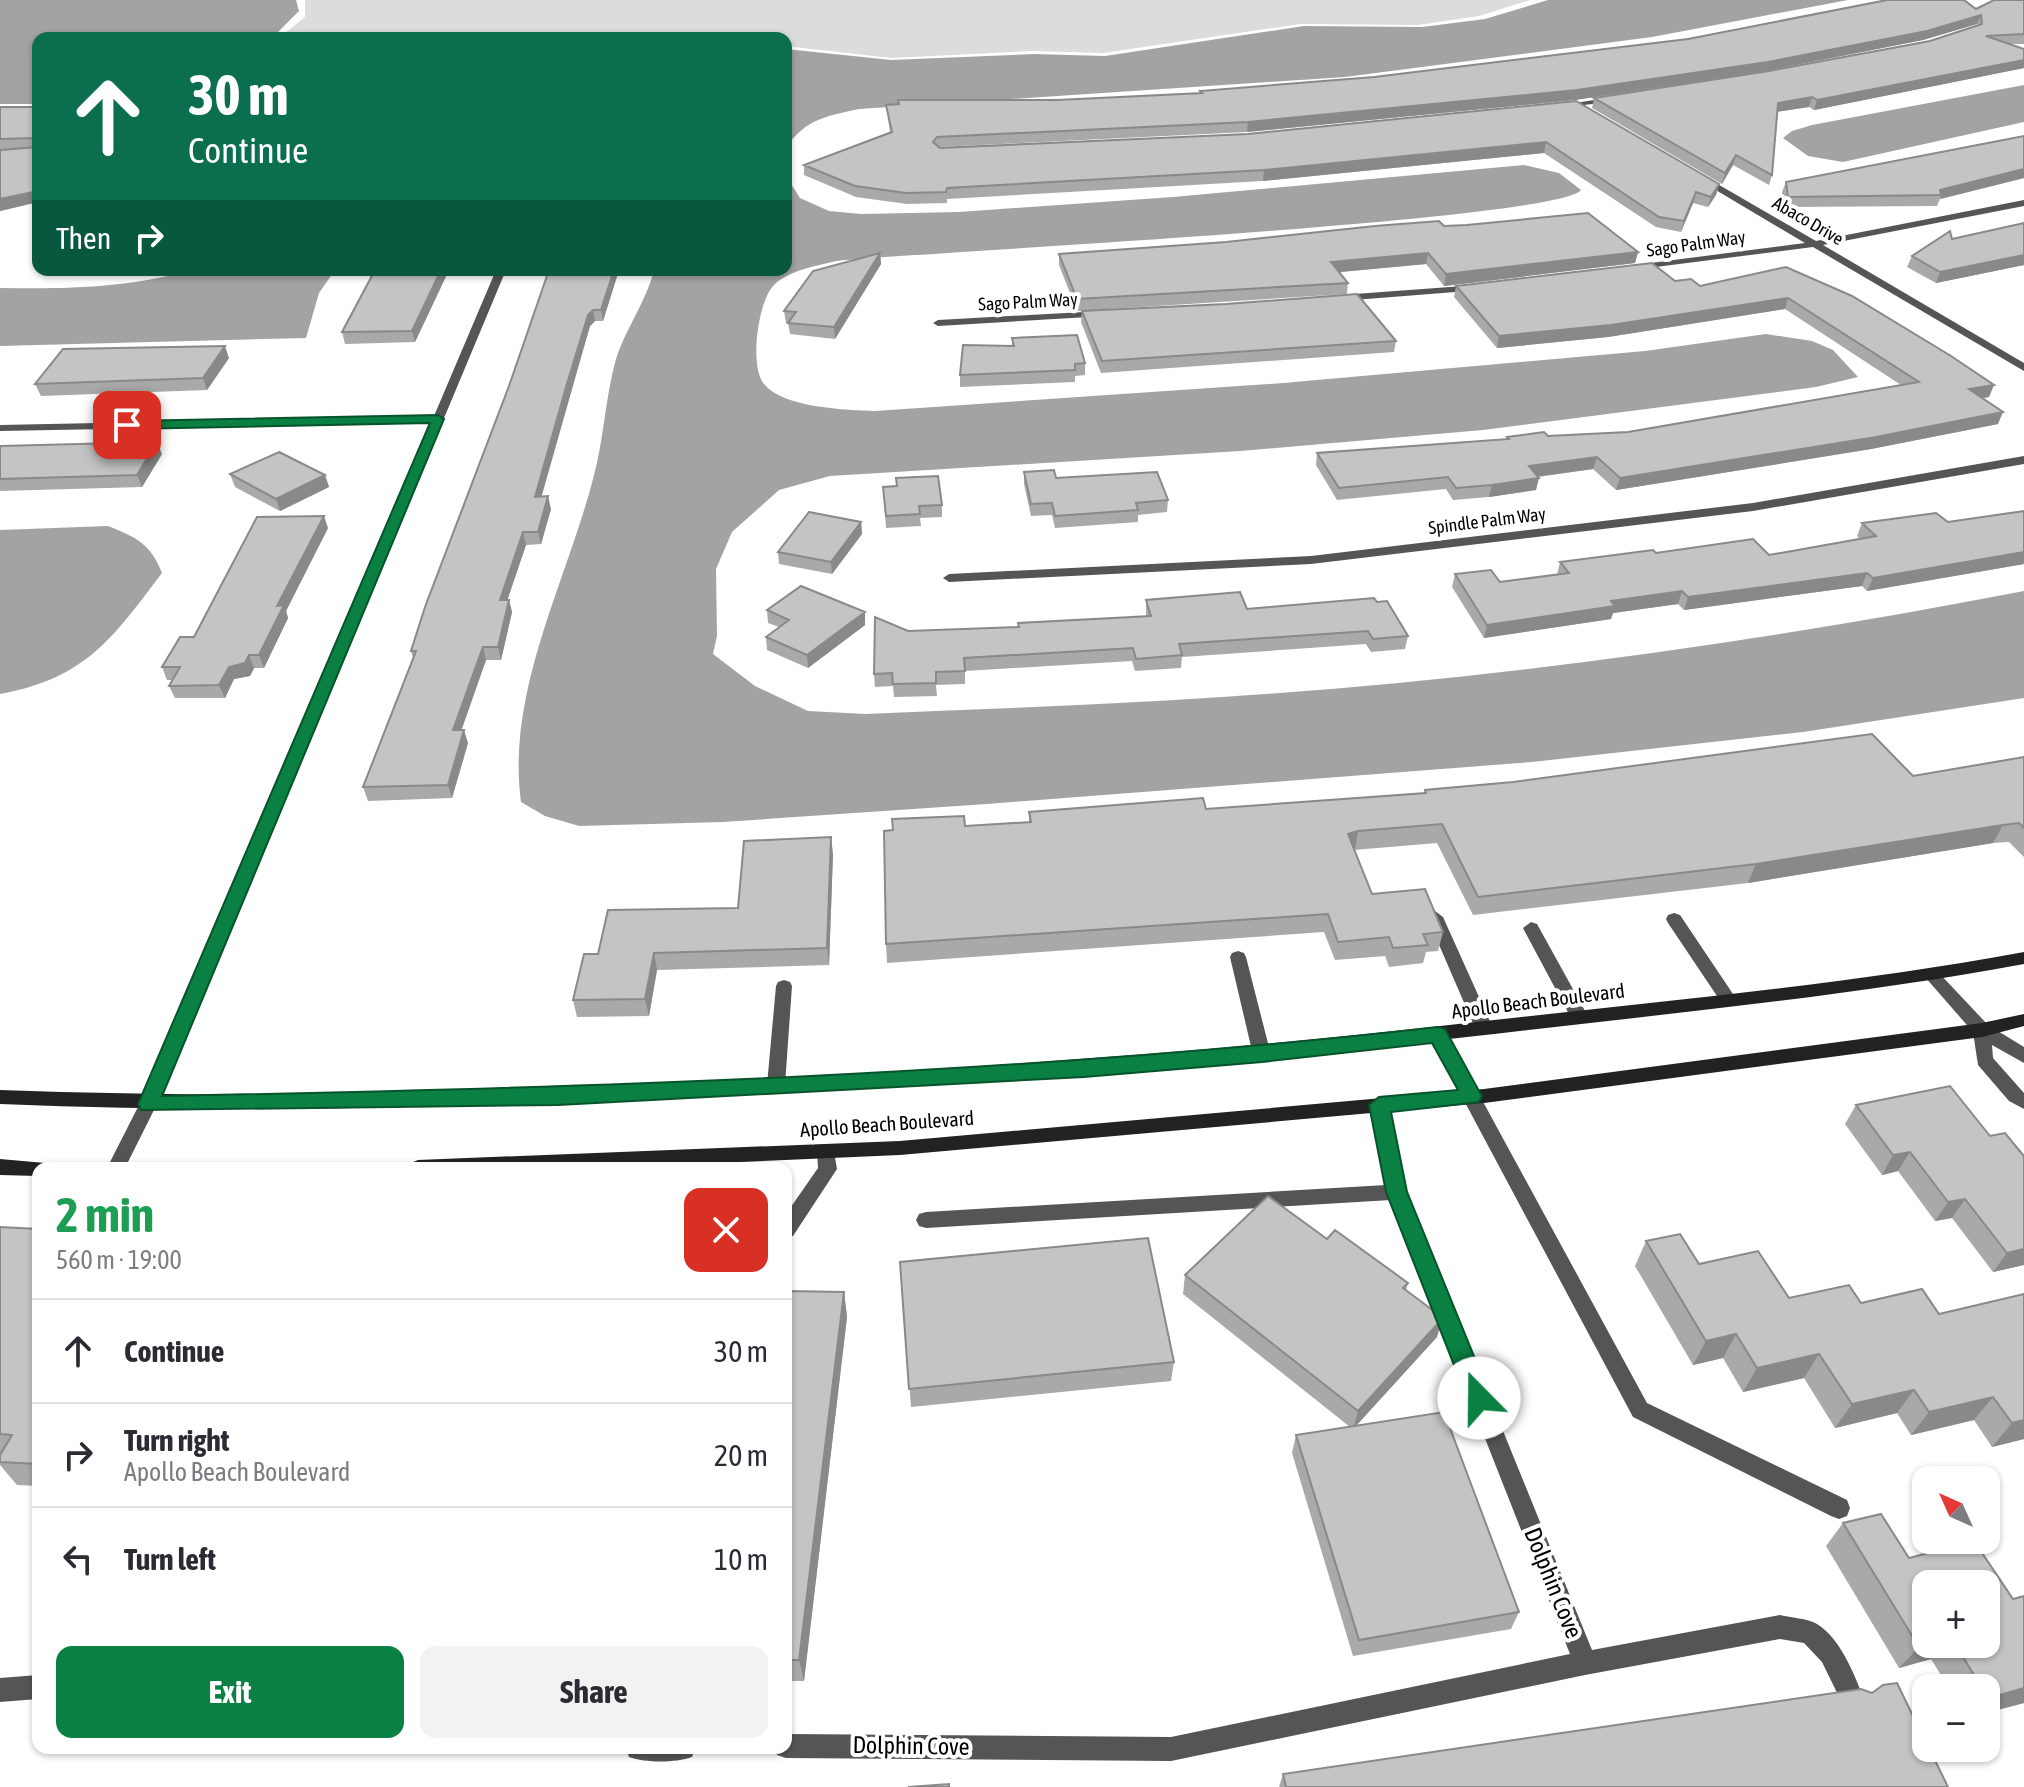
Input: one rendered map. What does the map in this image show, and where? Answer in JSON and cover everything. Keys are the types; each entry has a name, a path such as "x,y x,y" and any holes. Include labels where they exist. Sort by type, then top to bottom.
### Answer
{"main road":[{"name":"Apollo Beach Boulevard","path":"0,1097 148,1104 558,1097 1084,1069 1262,1055 1933,977 2024,958"},
{"name":"Apollo Beach Boulevard","path":"684,1162 900,1148 1472,1096 1982,1030 2024,1020"},
{"path":"0,1167 32,1168"}],"street":[{"path":"1544,108 1619,98"},
{"path":"1575,105 1588,112"},
{"name":"Abaco Drive","path":"1695,174 2024,368"},
{"name":"Sago Palm Way","path":"1617,271 1816,244 2024,203"},
{"path":"119,1162 148,1104 498,276"},
{"path":"1327,299 1494,287"},
{"name":"Sago Palm Way","path":"938,323 1111,314"},
{"path":"0,428 438,419"},
{"name":"Spindle Palm Way","path":"949,578 1311,560 1753,507 2024,460"},
{"path":"1431,910 1484,1028"},
{"path":"1674,919 1729,1001"},
{"path":"1531,928 1580,1018"},
{"path":"1238,957 1262,1055"},
{"path":"1933,977 1982,1030 2024,1056"},
{"path":"776,1085 784,986"},
{"path":"1982,1030 1984,1060 2024,1102"},
{"path":"1438,1035 1640,1410 1839,1508"},
{"name":"Dolphin Cove","path":"792,1746 1171,1749 1585,1663 1397,1192 1379,1105"},
{"path":"792,1221 828,1169 826,1151"},
{"path":"926,1220 1397,1192"},
{"path":"1585,1663 1780,1627 1810,1633 1830,1654 1852,1699"},
{"path":"0,1690 32,1687"}],"shaded area":[{"path":"0,0 296,0 299,11 278,32 32,32 32,104 0,104"},
{"path":"305,0 1530,0 1479,16 1418,25 1300,24 1103,53 1032,51 891,58 792,47 792,32 286,32 305,17"},
{"path":"1548,0 1848,0 1652,37 1345,77 859,109 809,125 792,139 792,50 891,60 1034,54 1105,56 1304,26 1422,27 1485,19"},
{"path":"2024,85 2024,122 1843,162 1808,156 1783,138 1792,131 1812,125"},
{"path":"1524,165 1559,173 1581,190 1546,202 1467,213 1232,234 836,261 792,274 792,185 800,198 829,211 861,214 959,212 1173,197"},
{"path":"167,276 331,276 319,293 306,338 0,346 0,288 97,286"},
{"path":"652,276 788,276 768,293 760,319 756,349 759,375 764,384 773,392 800,403 875,411 1283,383 1645,351 1766,334 1812,341 1833,350 1858,377 1816,387 1483,430 1240,451 830,476 779,490 732,532 716,569 717,636 713,654 755,686 808,711 866,714 1089,705 1323,690 1625,657 1825,627 2024,591 2024,698 1803,732 1532,762 723,822 579,826 545,816 521,802 519,761 522,720 541,638 593,479 616,359"},
{"path":"108,526 147,548 162,573 128,618 76,666 55,678 0,694 0,530"}],"building":[{"path":"1887,0 1964,0 1976,9 1994,0 2024,0 2024,34 1986,36 2024,49 2024,60 1817,100 1812,97 1778,103 1772,175 1736,155 1725,173 1594,98 1769,71 1930,41 1982,24 1981,15 1927,31 1768,62 1577,90 1248,122 937,137 933,142 940,148 1248,134 1576,101 1719,184 1711,197 1696,192 1684,221 1659,217 1546,142 1264,170 947,188 946,192 906,193 855,186 804,165 892,132 886,105 899,104 898,100 1057,100 1202,93 1200,91 1374,77 1688,39"},
{"path":"0,107 32,107 32,138 0,139"},
{"path":"2024,136 2024,169 1940,190 1941,195 1788,197 1786,182"},
{"path":"32,147 32,192 0,199 0,150"},
{"path":"1588,213 1638,252 1446,274 1428,253 1331,262 1348,283 1077,299 1059,254 1226,242 1439,221 1444,226 1467,225"},
{"path":"2024,223 2024,255 1940,272 1912,256 1950,231 1952,239"},
{"path":"880,253 834,327 788,323 796,312 784,311 813,271"},
{"path":"1652,263 1675,281 1691,279 1700,286 1786,267 1852,296 1951,356 1994,385 1969,389 2003,412 1876,437 1620,478 1597,457 1529,466 1539,478 1492,485 1456,488 1448,477 1339,488 1317,453 1509,439 1507,437 1544,432 1548,436 1628,432 1919,382 1788,298 1611,325 1499,336 1456,286"},
{"path":"372,276 438,276 412,331 342,332"},
{"path":"547,276 612,276 601,310 593,310 588,315 566,387 535,497 548,496 538,532 523,532 500,600 509,600 498,647 483,647 453,730 464,730 448,785 363,787 416,651 411,651 425,607 509,386"},
{"path":"1357,294 1396,341 1102,361 1082,311 1226,304"},
{"path":"1077,335 1085,363 1075,364 1075,370 960,375 963,345 1014,346 1012,338"},
{"path":"225,346 203,378 35,384 63,349"},
{"path":"157,442 137,475 0,479 0,446"},
{"path":"279,452 325,475 276,499 230,474"},
{"path":"1054,470 1056,478 1157,472 1168,500 1136,503 1138,510 1055,516 1052,503 1031,504 1024,472"},
{"path":"938,476 942,505 919,506 920,514 886,516 883,487 897,486 896,478"},
{"path":"2024,511 2024,552 1873,578 1867,573 1688,597 1682,591 1611,601 1615,606 1487,625 1455,574 1491,570 1500,582 1569,573 1560,562 1653,550 1656,553 1753,539 1769,555 1876,536 1862,523 1936,513 1948,522"},
{"path":"809,512 861,522 831,562 778,552"},
{"path":"324,516 277,606 284,605 259,655 249,655 245,663 229,667 219,685 169,686 180,667 162,667 180,637 194,637 257,517"},
{"path":"801,586 865,612 807,655 766,637 789,620 767,610"},
{"path":"1240,592 1247,609 1374,598 1377,602 1387,601 1408,636 1373,639 1368,631 1179,644 1182,655 1136,659 1133,648 964,658 965,671 936,672 936,683 893,684 892,673 874,674 875,617 908,631 1019,627 1018,623 1151,616 1146,600"},
{"path":"1872,734 1913,776 2024,757 2024,828 2019,823 2003,825 1756,864 1478,897 1442,824 1358,831 1348,834 1372,894 1425,889 1443,932 1423,934 1428,945 1393,948 1389,937 1338,942 1328,914 886,944 884,831 893,830 892,819 964,816 965,826 1031,822 1029,812 1203,798 1206,809 1426,793 1425,790 1513,782"},
{"path":"831,837 827,948 654,953 645,999 573,1000 584,954 598,954 608,910 738,908 744,841"},
{"path":"1950,1086 1990,1136 2005,1133 2024,1156 2024,1249 2007,1253 1965,1199 1948,1202 1910,1152 1893,1155 1856,1105"},
{"path":"1268,1196 1327,1239 1335,1230 1408,1283 1403,1288 1443,1318 1358,1411 1185,1275"},
{"path":"0,1227 32,1229 32,1464 0,1462 0,1455 12,1435 0,1434"},
{"path":"1680,1234 1699,1264 1758,1251 1789,1298 1849,1285 1861,1303 1922,1289 1939,1314 2024,1294 2024,1420 2012,1423 1993,1397 1929,1412 1914,1390 1852,1404 1819,1354 1757,1368 1736,1334 1706,1341 1646,1241"},
{"path":"1148,1238 1174,1362 909,1389 900,1262"},
{"path":"792,1291 844,1292 799,1660 792,1660"},
{"path":"1444,1412 1519,1612 1359,1640 1296,1435"},
{"path":"1881,1514 1909,1558 1924,1554 1983,1554 1994,1570 1912,1570 1912,1636 1843,1523"},
{"path":"2000,1580 2013,1599 2024,1596 2024,1688 2000,1695 2000,1674 1973,1674 1964,1658 2000,1658"},
{"path":"1897,1683 1912,1714 1912,1762 1936,1762 1948,1787 1286,1787 1283,1774 1861,1689 1872,1693 1883,1685"},
{"path":"949,1784 949,1787 908,1787"}],"route":[{"path":"127,425 438,419 148,1104 558,1097 1084,1069 1262,1055 1438,1035 1472,1096 1379,1105 1397,1192 1479,1398"}]}
